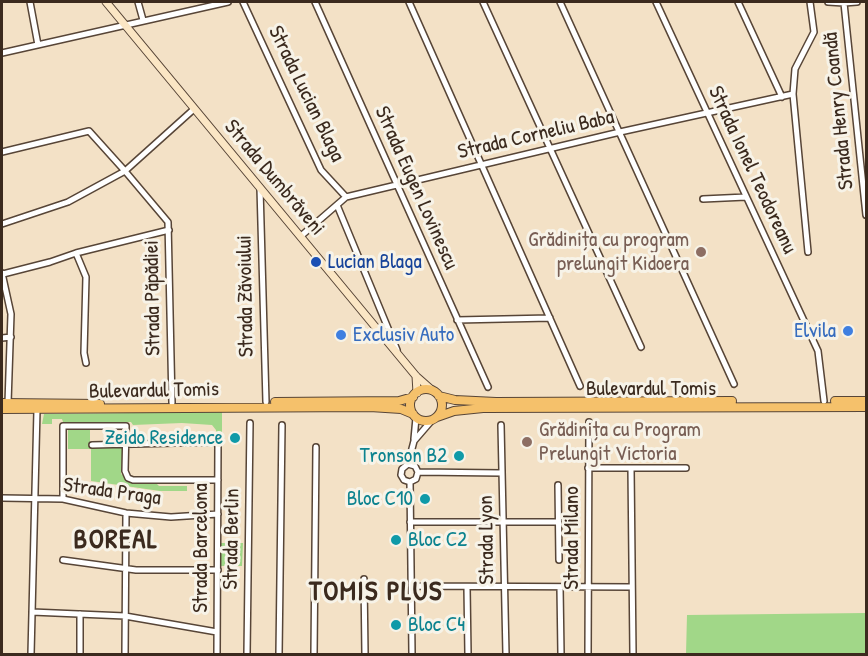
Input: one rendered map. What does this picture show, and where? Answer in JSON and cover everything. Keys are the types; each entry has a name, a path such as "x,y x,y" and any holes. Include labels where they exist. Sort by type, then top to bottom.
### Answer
{"main road":[{"path":"426,389 436,393 442,407 435,418 424,421 415,416 411,404 415,395 426,389"},
{"name":"Bulevardul Tomis","path":"436,393 455,400 496,402 867,401"},
{"name":"Bulevardul Tomis","path":"4,405 399,400 415,395"},
{"name":"Bulevardul Tomis","path":"4,405 37,410 370,407 401,409 415,416"},
{"name":"Bulevardul Tomis","path":"435,418 454,411 483,408 867,407"}],"street":[{"path":"30,2 38,45"},
{"name":"Strada Dumbrăveni","path":"106,2 416,376 436,393"},
{"path":"138,2 142,20"},
{"path":"2,53 226,2"},
{"name":"Strada Lucian Blaga","path":"243,2 321,170 346,197"},
{"name":"Strada Eugen Lovinescu","path":"315,2 488,387"},
{"path":"409,2 580,386"},
{"path":"483,2 641,347"},
{"path":"560,2 734,384"},
{"name":"Strada Ionel Teodoreanu","path":"656,2 818,351 824,401"},
{"path":"738,2 782,97"},
{"path":"808,252 793,94 795,69 814,32 810,2"},
{"path":"828,2 857,2"},
{"name":"Strada Henry Coandă","path":"844,3 867,215"},
{"name":"Strada Corneliu Baba","path":"301,236 346,197 550,148 793,94"},
{"path":"2,224 68,202 125,171 194,109"},
{"name":"Strada Păpădiei","path":"2,152 89,131 168,222 172,403"},
{"name":"Strada Zăvoiului","path":"260,188 266,402"},
{"path":"704,199 746,197"},
{"path":"337,205 398,354"},
{"path":"4,405 11,314 2,274 169,230"},
{"path":"76,253 86,277 84,353 86,363"},
{"path":"457,320 550,318"},
{"path":"2,338 10,337"},
{"path":"415,395 416,376"},
{"path":"31,654 37,410"},
{"path":"408,465 414,441 415,416"},
{"path":"414,441 435,418"},
{"name":"Strada Milano","path":"588,422 588,654"},
{"name":"Strada Berlin","path":"247,654 250,423"},
{"path":"279,654 282,424"},
{"path":"63,499 63,426 126,426 125,471 128,478 218,480"},
{"name":"Strada Lyon","path":"501,426 506,654"},
{"name":"Strada Barcelona","path":"125,445 218,442 217,654"},
{"path":"92,446 125,445"},
{"path":"314,654 316,447"},
{"path":"408,465 415,466 418,472 416,479 410,482 404,480 401,475 402,469 408,465"},
{"path":"588,468 686,468"},
{"path":"631,468 633,654"},
{"path":"418,472 502,473"},
{"path":"410,482 412,654"},
{"path":"558,485 559,560"},
{"name":"Strada Praga","path":"2,498 63,499 126,513 171,517 218,514"},
{"path":"125,654 126,513"},
{"path":"410,522 558,522"},
{"path":"63,560 136,570 218,570"},
{"path":"364,579 364,654"},
{"path":"411,586 632,587"},
{"path":"467,587 468,654"},
{"path":"560,587 561,654"},
{"path":"32,612 125,616 217,632"},
{"path":"80,614 80,654"}],"green space":[{"path":"222,412 222,435 216,435 216,430 212,425 182,423 133,425 131,422 63,422 62,419 52,419 52,424 42,424 44,414"},
{"path":"90,427 90,448 123,447 121,474 131,481 156,483 159,486 187,486 187,491 160,491 91,481 91,449 68,449 68,429"},
{"path":"220,543 243,543 242,566 220,566"},
{"path":"866,613 866,654 686,654 687,615"}],"place":[{"name":"Grădinița cu program prelungit Kidoera","path":"701,252"},
{"name":"Lucian Blaga","path":"316,262"},
{"name":"Elvila","path":"848,331"},
{"name":"Exclusiv Auto","path":"341,335"},
{"name":"Zeido Residence","path":"235,438"},
{"name":"Grădinița cu Program Prelungit Victoria","path":"527,442"},
{"name":"Tronson B2","path":"459,456"},
{"name":"Bloc C10","path":"425,499"},
{"name":"Bloc C2","path":"396,540"},
{"name":"Bloc C4","path":"396,625"}],"district":[{"name":"BOREAL","path":"116,541"},
{"name":"TOMIS PLUS","path":"376,593"}]}
